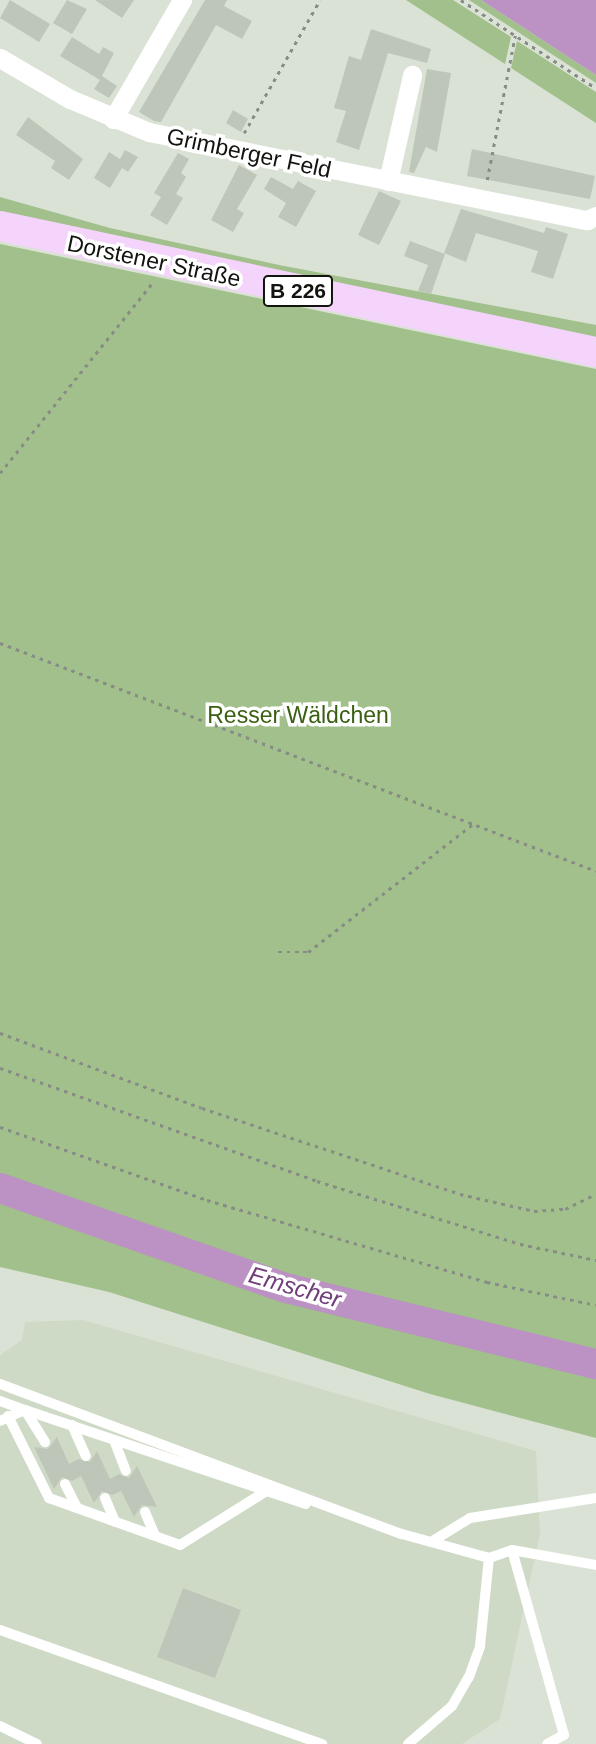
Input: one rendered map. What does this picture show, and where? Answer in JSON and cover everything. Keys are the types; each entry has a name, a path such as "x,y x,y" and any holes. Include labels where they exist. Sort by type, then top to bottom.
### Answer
{"main road":[{"name":"Dorstener Straße","path":"0,226 168,264 596,352"}],"street":[{"path":"113,119 182,0"},
{"name":"Grimberger Feld","path":"0,58 113,119 149,132 587,220 596,216"},
{"path":"388,181 412,75"}],"lane":[{"path":"0,1384 271,1484 327,1509"},
{"path":"0,1401 266,1495 327,1509 430,1542 489,1558 512,1550 596,1565"},
{"path":"25,1410 4,1419 48,1497 180,1545 266,1495 271,1484"},
{"path":"25,1410 45,1442"},
{"path":"72,1425 86,1456"},
{"path":"114,1440 126,1471"},
{"path":"65,1484 77,1508"},
{"path":"105,1498 115,1522"},
{"path":"430,1542 471,1518 596,1498"},
{"path":"145,1512 155,1536"},
{"path":"512,1550 564,1735 547,1744"},
{"path":"408,1744 452,1706 469,1677 480,1646 489,1558"},
{"path":"0,1630 322,1744"},
{"path":"0,1726 37,1744"}],"path":[{"path":"233,151 320,0"},
{"path":"461,0 596,88"},
{"path":"483,200 514,36"},
{"path":"0,474 168,264"},
{"path":"0,643 596,871"},
{"path":"278,952 308,952 473,824"},
{"path":"0,1033 214,1112 460,1194 534,1210 565,1209 596,1194"},
{"path":"0,1068 317,1181 520,1244 596,1260"},
{"path":"0,1127 207,1200 487,1282 596,1305"}],"shaded area":[{"path":"481,0 596,0 596,75"},
{"path":"83,1320 536,1451 540,1534 500,1719 462,1744 0,1744 0,1355 22,1340 25,1322"}],"green space":[{"path":"406,0 453,0 511,37 505,64"},
{"path":"469,0 481,0 596,75 596,83"},
{"path":"517,41 596,92 596,123 511,68"},
{"path":"0,197 110,228 279,265 596,325 596,340 0,215"},
{"name":"Resser Wäldchen","path":"0,244 596,369 596,1438 430,1394 109,1292 0,1267"}],"building":[{"path":"10,0 50,24 39,42 0,18"},
{"path":"67,0 87,9 72,34 53,23"},
{"path":"95,0 134,0 122,18"},
{"path":"205,0 227,0 224,6 252,21 242,39 216,25 161,122 154,121 139,112"},
{"path":"371,29 431,49 427,63 388,53 359,150 336,142 346,111 334,108 349,56 361,60"},
{"path":"72,37 99,54 103,47 114,53 102,76 117,86 109,98 94,89 100,80 60,56"},
{"path":"427,69 451,73 437,152 426,147 414,173 409,172"},
{"path":"233,110 248,119 241,132 226,123"},
{"path":"28,117 83,159 69,180 51,168 55,161 16,135"},
{"path":"472,149 595,176 590,199 467,176"},
{"path":"125,150 138,157 128,172 122,168 110,188 94,178 109,152 120,159"},
{"path":"178,153 189,159 181,173 186,177 176,194 183,198 167,225 150,215 161,197 154,193"},
{"path":"239,165 257,175 237,209 244,213 233,232 211,220"},
{"path":"271,177 293,189 298,181 316,191 296,227 278,217 286,203 264,189"},
{"path":"379,191 401,201 379,245 358,235"},
{"path":"461,209 544,233 546,227 568,234 553,279 531,272 538,251 476,233 466,262 444,253"},
{"path":"410,241 445,254 431,294 418,291 428,265 404,256"},
{"path":"57,1437 69,1464 79,1459 90,1462 97,1451 110,1479 119,1474 129,1478 137,1466 157,1507 142,1505 134,1517 121,1491 112,1495 102,1491 94,1503 81,1476 72,1481 62,1477 54,1489 34,1447 48,1449"},
{"path":"183,1588 241,1610 215,1678 157,1657"}],"waterway":[{"name":"Emscher","path":"0,1188 286,1288 596,1364"}]}
